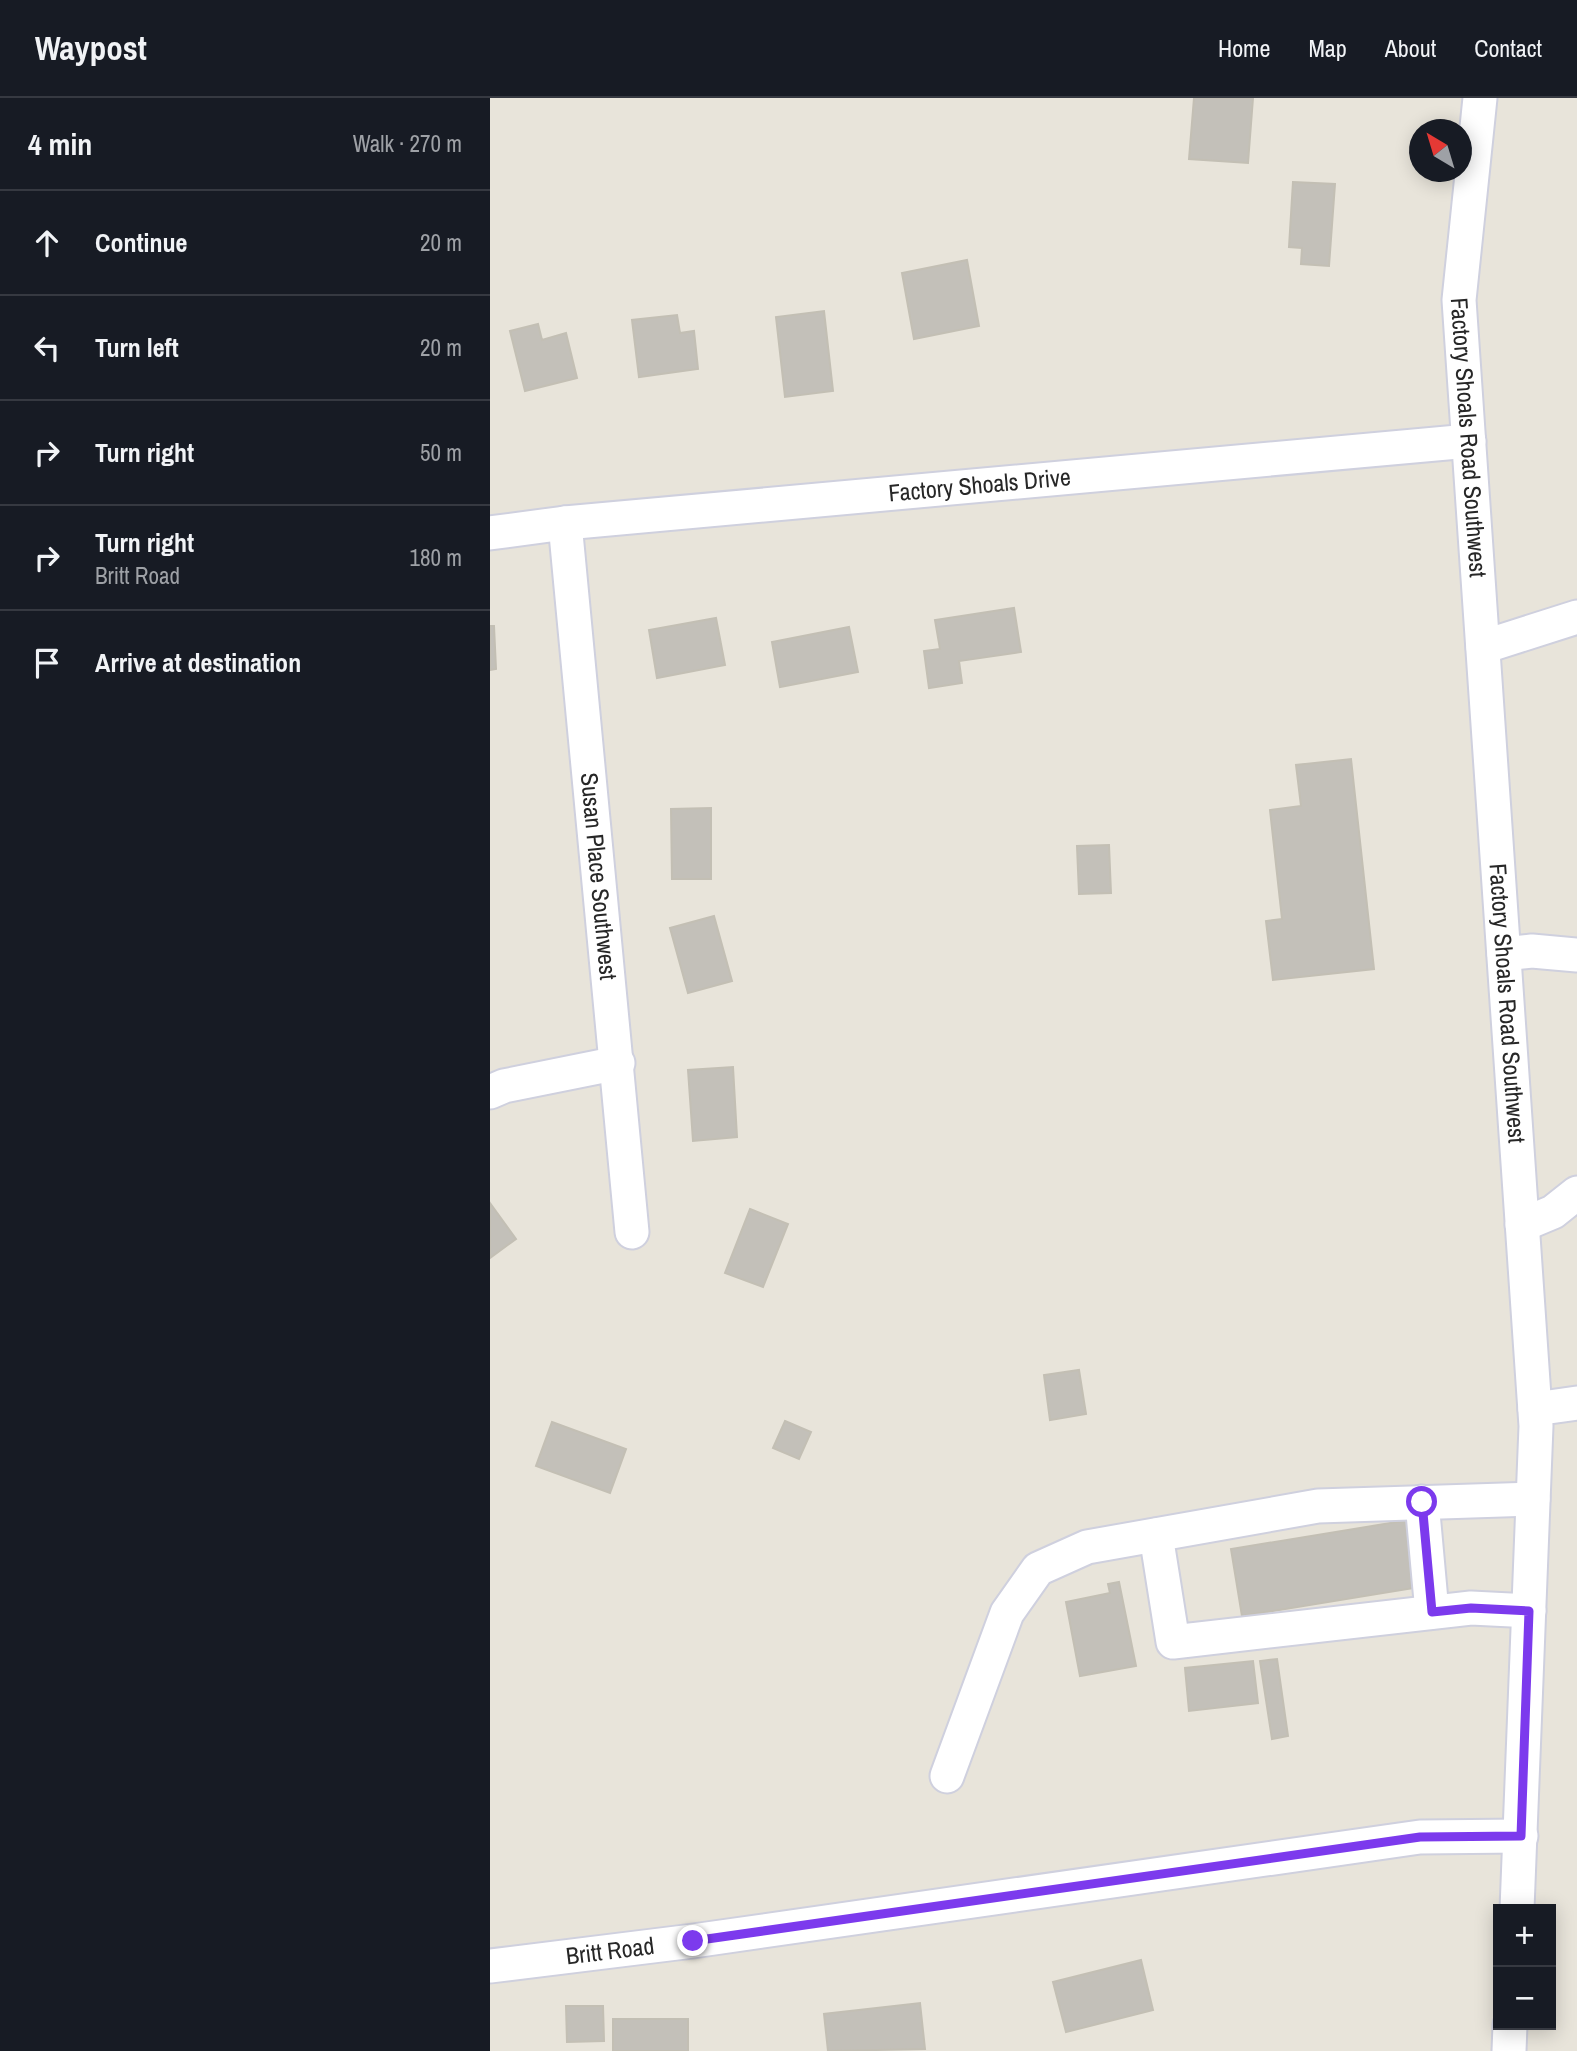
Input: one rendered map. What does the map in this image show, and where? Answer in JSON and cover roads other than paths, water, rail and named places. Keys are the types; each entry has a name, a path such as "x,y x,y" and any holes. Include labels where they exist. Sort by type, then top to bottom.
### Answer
{"street":[{"name":"Factory Shoals Road Southwest","path":"1480,98 1459,300 1535,1409 1517,1904"},
{"name":"Factory Shoals Drive","path":"490,533 565,523 1469,441"},
{"name":"Susan Place Southwest","path":"565,523 632,1232"},
{"path":"1483,648 1577,617"},
{"path":"1504,954 1532,951 1577,955"},
{"path":"490,1092 504,1086 618,1063"},
{"path":"1522,1225 1553,1212 1577,1192"},
{"path":"1535,1409 1577,1403"},
{"path":"947,1776 1007,1613 1038,1569 1087,1547 1318,1506 1533,1499"},
{"path":"1422,1502 1432,1612"},
{"path":"1156,1535 1173,1642 1471,1608 1529,1611"},
{"name":"Britt Road","path":"490,1966 693,1941 1420,1837 1521,1836"},
{"path":"1509,2051 1510,2030"}]}
